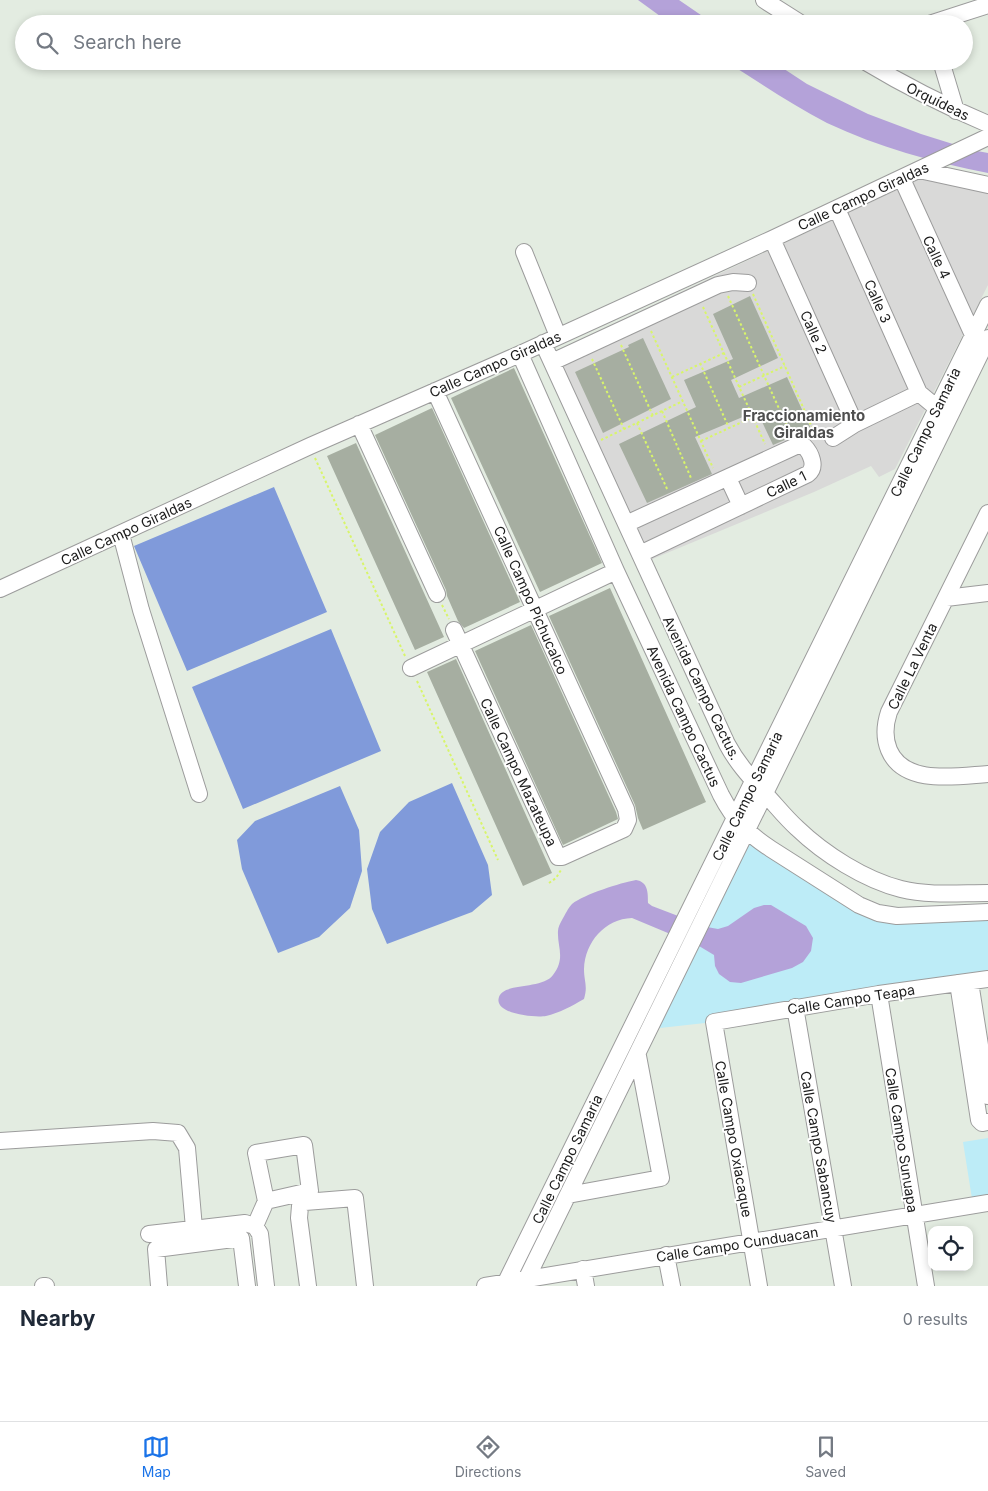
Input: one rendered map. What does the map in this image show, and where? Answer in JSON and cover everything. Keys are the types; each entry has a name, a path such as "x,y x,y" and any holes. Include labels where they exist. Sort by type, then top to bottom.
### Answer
{"street":[{"path":"764,0 788,15"},
{"path":"957,15 988,5"},
{"name":"Orquídeas","path":"879,70 900,83 956,111 988,124"},
{"path":"944,70 956,111"},
{"name":"Calle Campo Giraldas","path":"0,589 310,446 520,354 838,209 988,137"},
{"path":"920,170 988,185"},
{"name":"Calle 4","path":"902,178 980,337"},
{"name":"Calle 3","path":"838,209 919,393"},
{"name":"Calle 2","path":"772,239 855,424"},
{"path":"524,252 558,336"},
{"name":"Calle Campo Giraldas","path":"552,362 723,284 733,282 748,283"},
{"name":"Calle Campo Samaria","path":"505,1284 736,819 759,788 980,337 988,305"},
{"name":"Avenida Campo Cactus.","path":"543,343 726,744 743,771 792,823 816,844 843,863 871,878 901,889 927,893 988,892"},
{"name":"Avenida Campo Cactus","path":"520,354 616,570 721,795 736,819 747,831 771,849 831,888 878,913 897,916 988,912"},
{"name":"Calle Campo Pichucalco","path":"436,391 626,809"},
{"path":"833,438 855,424 919,393 944,411"},
{"path":"359,424 437,594"},
{"path":"626,524 772,458 801,447"},
{"name":"Calle 1","path":"640,554 808,474 814,467 813,463 801,447"},
{"path":"724,480 741,506"},
{"name":"Calle La Venta","path":"988,512 889,712 886,727 886,743 893,759 900,766 911,772 942,777 988,774"},
{"path":"121,534 142,610 199,794"},
{"path":"411,668 457,637 536,609 616,570"},
{"path":"946,598 988,593"},
{"name":"Calle Campo Mazateupa","path":"457,637 557,855 562,858 624,829 628,820 626,809"},
{"name":"Calle Campo Samaria","path":"525,1282 638,1056 747,831 759,788"},
{"name":"Calle Campo Teapa","path":"714,1022 795,1007 988,979"},
{"path":"964,982 988,1096"},
{"path":"964,982 979,1120 982,1123 988,1122"},
{"name":"Calle Campo Sunuapa","path":"879,994 926,1286"},
{"name":"Calle Campo Sabancuy","path":"795,1007 843,1286"},
{"name":"Calle Campo Oxiacaque","path":"714,1022 759,1286"},
{"path":"568,1195 661,1178 638,1056"},
{"path":"0,1141 153,1132 178,1133 187,1148 194,1228"},
{"path":"308,1286 299,1218 300,1206 305,1202 355,1198 365,1286"},
{"path":"255,1226 266,1201"},
{"name":"Calle Campo Cunduacan","path":"485,1286 525,1282 583,1269 988,1203"},
{"path":"149,1234 245,1223 255,1226 260,1234 266,1286"},
{"path":"159,1286 156,1249 241,1238 247,1286"},
{"path":"666,1255 672,1286"},
{"path":"583,1269 586,1286"}],"path":[{"path":"723,284 764,376 801,447 814,440 814,432 748,283"},
{"path":"697,295 772,458"},
{"path":"645,319 701,441 724,480"},
{"path":"615,332 652,416"},
{"path":"586,346 624,429"},
{"path":"672,377 724,353"},
{"path":"700,363 729,428"},
{"path":"739,387 785,366"},
{"path":"590,446 682,401"},
{"path":"662,411 697,492"},
{"path":"701,441 753,417"},
{"path":"637,423 673,503"},
{"path":"310,446 498,860"},
{"path":"437,594 457,637"},
{"path":"549,883 561,872 562,858"}],"shaded area":[{"path":"638,0 679,0 701,15 659,15"},
{"path":"739,70 786,70 807,84 868,114 921,134 988,153 988,173 906,153 846,132 801,109"},
{"path":"922,178 988,191 988,285 895,469 879,477 871,466 814,492 650,560 556,351"},
{"path":"274,487 327,612 187,671 134,546"},
{"path":"331,629 381,751 243,809 192,687"},
{"path":"452,783 488,865 492,895 472,912 387,944 372,909 367,869 380,832 409,802"},
{"path":"340,786 359,830 362,871 350,908 319,937 278,953 242,869 237,840 255,821"},
{"path":"747,831 871,911 988,913 988,979 714,1022 651,1029"},
{"path":"636,880 645,885 648,903 652,906 707,927 718,929 728,926 754,908 771,905 806,926 813,938 811,951 803,962 792,968 741,983 730,982 719,974 715,966 714,955 699,946 632,918 622,919 605,927 588,950 584,969 586,987 584,999 546,1016 516,1014 502,1007 499,1003 499,997 502,992 515,987 541,983 553,975 560,958 558,928 572,904 585,896 603,889"},
{"path":"988,1138 988,1203 973,1205 963,1142"}],"building":[{"path":"750,296 778,358 731,380 739,398 787,377 811,429 773,445 757,411 695,437 712,474 647,503 619,444 696,407 684,380 733,359 713,314"},
{"path":"643,338 671,399 603,433 575,372 629,347 628,345"},
{"path":"514,368 602,563 540,592 451,398"},
{"path":"432,408 520,602 464,628 458,621 446,590 375,435"},
{"path":"356,443 444,637 415,650 327,456"},
{"path":"610,588 706,802 643,830 635,805 549,616"},
{"path":"531,625 618,819 563,845 475,651"},
{"path":"456,659 552,873 523,886 427,672"}],"district":[{"name":"Fraccionamiento Giraldas","path":"804,424"}]}
